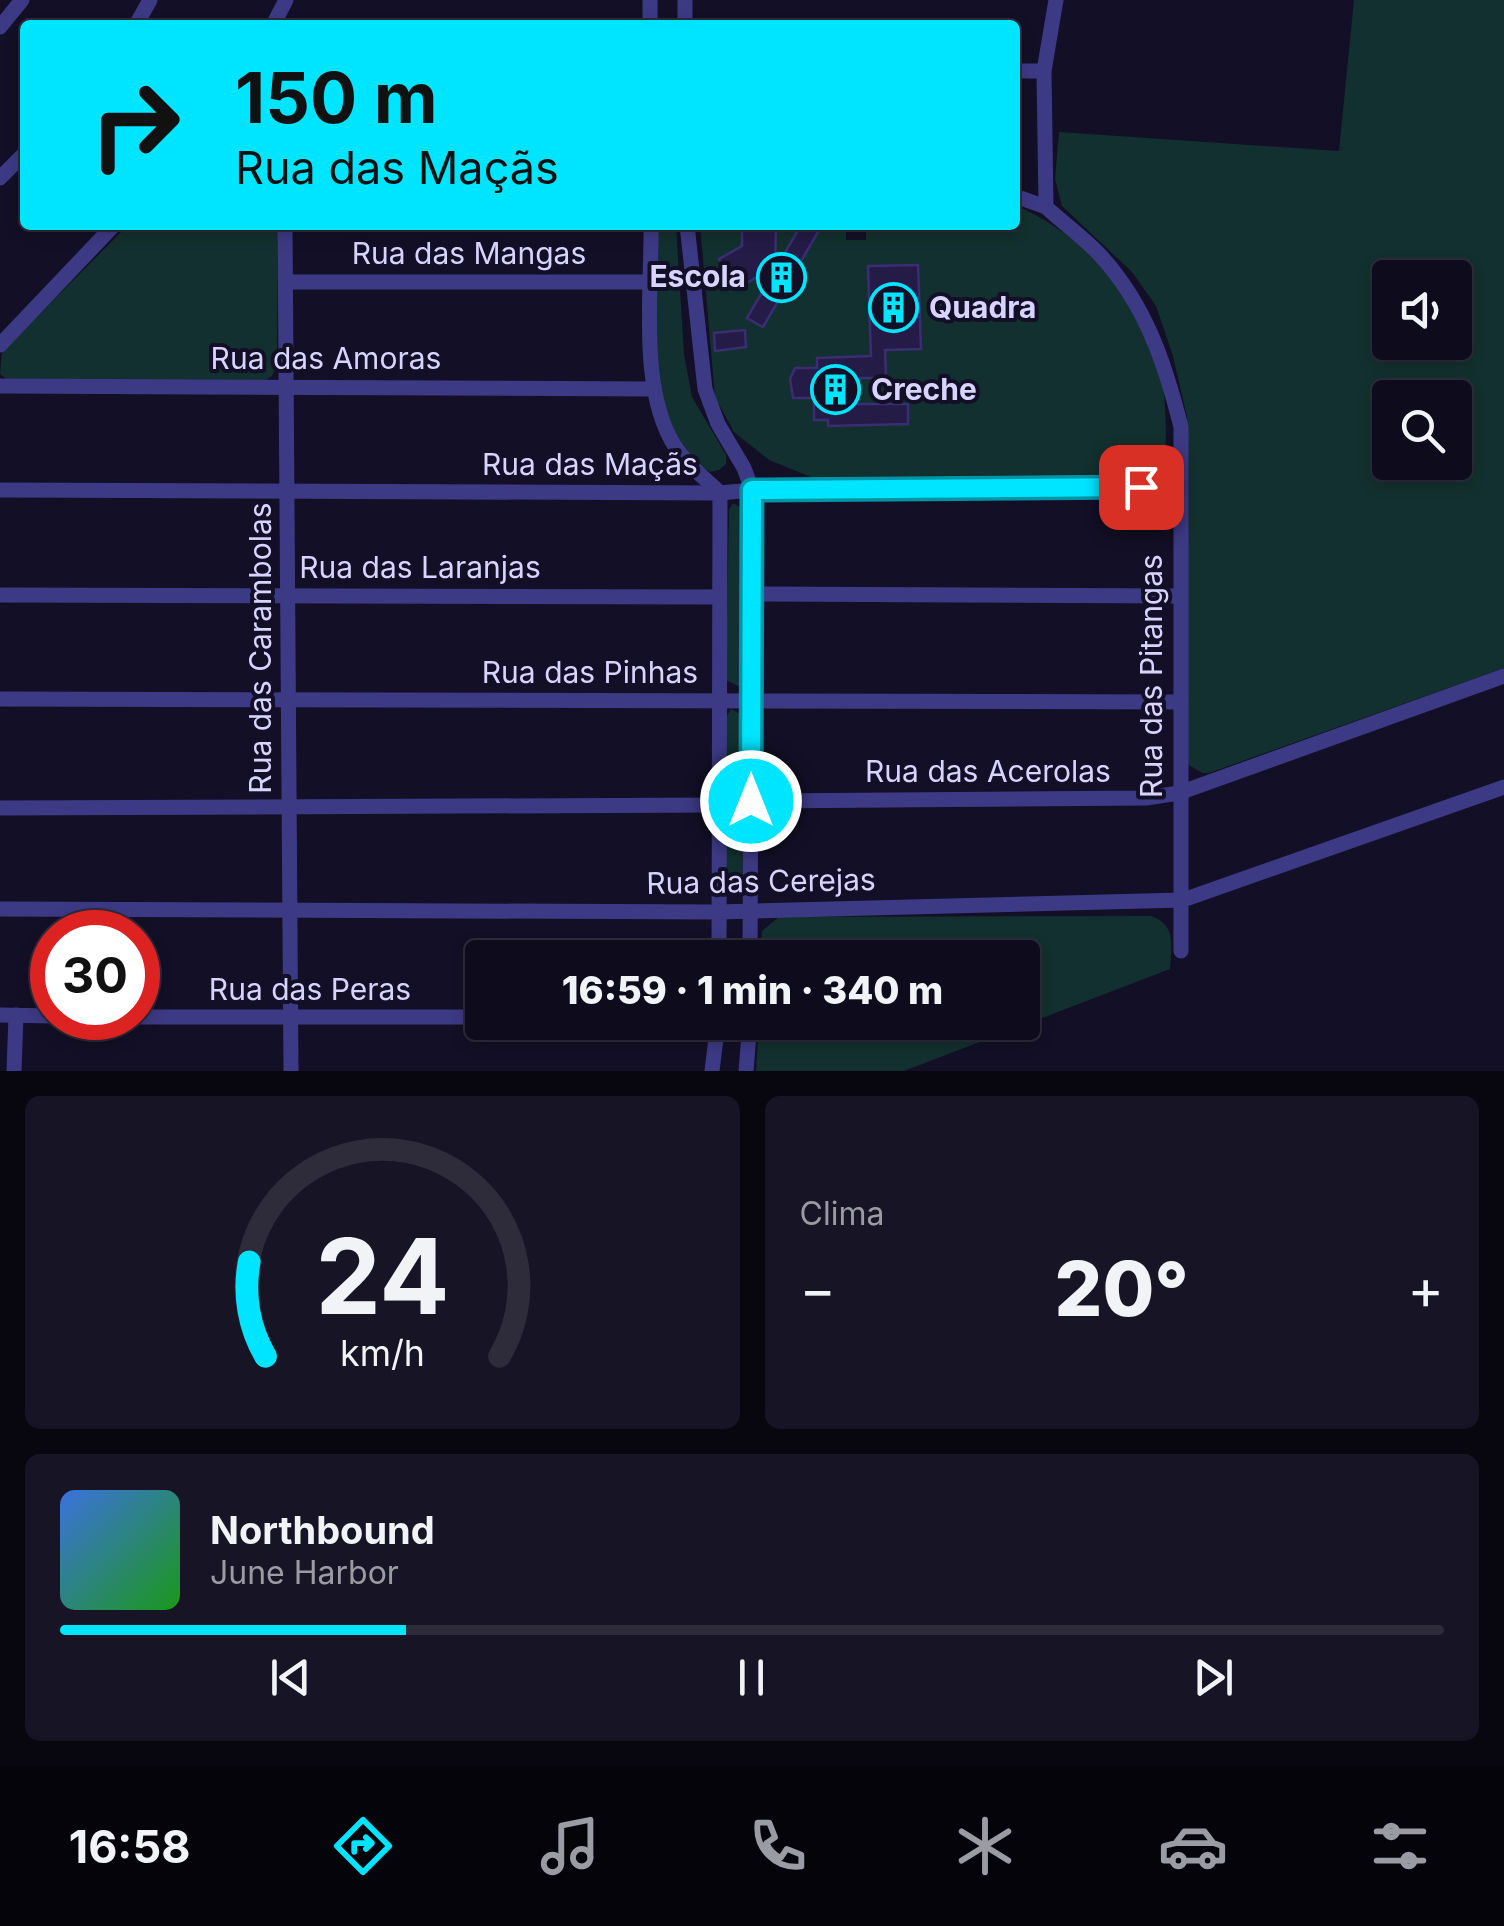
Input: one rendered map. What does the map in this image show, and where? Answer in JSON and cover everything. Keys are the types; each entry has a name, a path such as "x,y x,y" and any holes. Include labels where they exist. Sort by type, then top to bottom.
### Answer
{"street":[{"path":"0,27 22,0"},
{"path":"1046,208 1044,71 1056,0"},
{"path":"1020,71 1044,71"},
{"path":"0,178 20,158"},
{"name":"Rua das Pitangas","path":"1020,198 1046,208 1099,254 1139,306 1166,368 1181,427 1181,950"},
{"path":"0,345 109,230"},
{"name":"Rua das Carambolas","path":"286,230 291,1071"},
{"path":"651,230 652,389 662,421 678,450 720,493 718,940"},
{"path":"688,230 705,390 752,490 750,940"},
{"name":"Rua das Mangas","path":"286,282 652,282"},
{"name":"Rua das Amoras","path":"0,386 652,389"},
{"name":"Rua das Maçãs","path":"0,490 720,493 1180,486"},
{"path":"753,594 1179,596"},
{"name":"Rua das Laranjas","path":"0,595 719,598"},
{"name":"Rua das Acerolas","path":"751,801 1146,798 1179,794 1504,676"},
{"name":"Rua das Pinhas","path":"0,699 1181,702"},
{"name":"Rua das Cerejas","path":"0,908 750,912 1183,900 1504,786"},
{"path":"0,808 718,805"},
{"path":"8,1015 14,1071"},
{"name":"Rua das Peras","path":"160,1017 465,1017"},
{"path":"712,1071 716,1040"},
{"path":"746,1071 749,1040"}],"green space":[{"path":"1354,0 1504,0 1504,668 1209,773 1187,764 1187,417 1156,306 1132,272 1062,206 1055,179 1059,132 1339,151"},
{"path":"1020,208 1063,232 1105,269 1123,291 1150,340 1162,378 1166,420 1164,474 811,477 769,460 734,432 715,397 700,230 846,230 846,240 866,240 866,230 1020,230"},
{"path":"123,230 278,230 277,366 265,381 9,381 0,374 2,352"},
{"path":"657,230 676,230 684,354 692,397 726,455 726,464 719,470 710,472 687,451 671,424 656,358"},
{"path":"733,503 744,509 745,680 738,686 726,680 729,510"},
{"path":"731,709 742,715 743,886 736,892 725,886 727,716"},
{"path":"1151,916 1169,931 1170,969 1040,1019 1040,940 761,940 762,931 779,917"},
{"path":"758,1040 985,1040 904,1071 756,1071"}],"building":[{"path":"742,230 776,230 775,267 736,289 719,259 742,246"},
{"path":"798,230 819,230 763,327 747,318"},
{"path":"918,265 921,349 885,350 886,378 855,378 855,404 908,404 908,424 828,426 828,420 814,420 814,398 793,398 790,379 795,368 817,368 817,358 871,356 868,266"},
{"path":"745,330 746,347 715,351 714,333"}],"place":[{"name":"Escola","path":"781,277"},
{"name":"Quadra","path":"894,308"},
{"name":"Creche","path":"836,390"}],"route":[{"path":"751,801 752,490 1141,487"}]}
